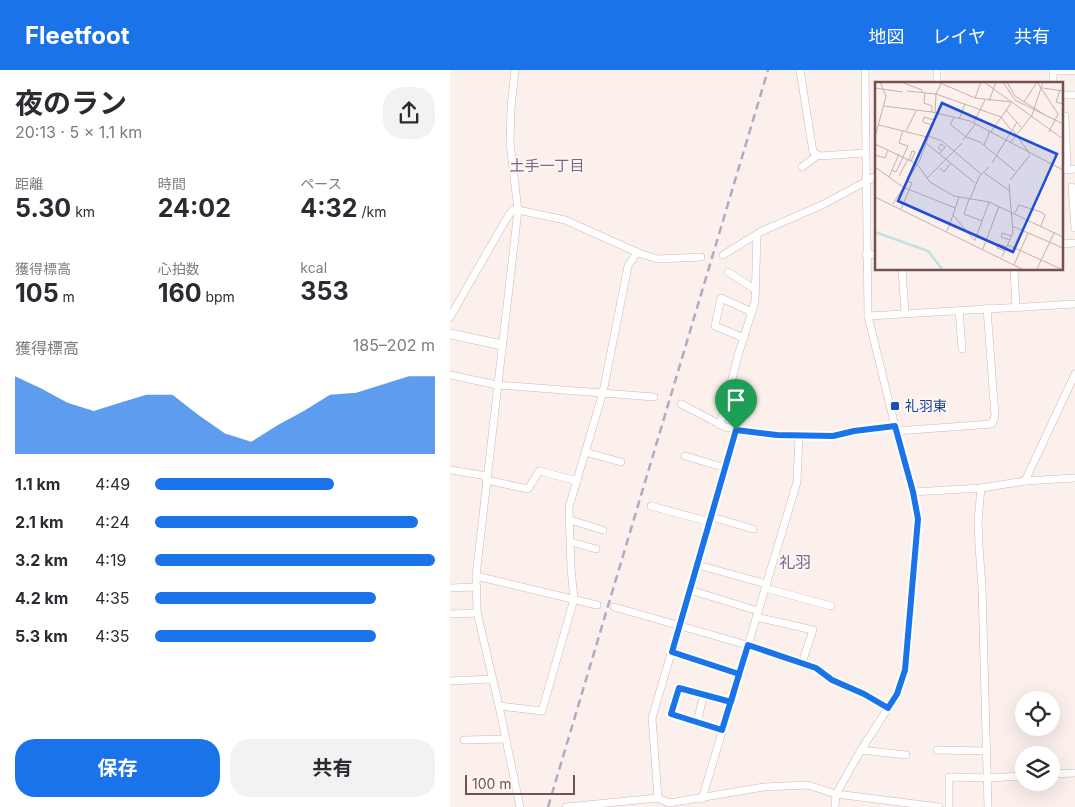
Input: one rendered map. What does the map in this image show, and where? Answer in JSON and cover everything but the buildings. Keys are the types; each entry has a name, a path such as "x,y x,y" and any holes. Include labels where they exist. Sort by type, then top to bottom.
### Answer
{"street":[{"path":"515,70 510,108 510,143 518,210 476,576 478,613 520,807"},
{"path":"800,70 814,152 820,156 866,153"},
{"path":"835,807 836,794 861,750 897,694 902,680 907,654 918,519 913,492 895,428 868,316 865,70"},
{"path":"1053,71 1075,71"},
{"path":"1062,96 1075,95"},
{"path":"1075,116 1063,115 1067,170 1075,169"},
{"path":"802,167 818,155"},
{"path":"724,255 757,234 822,205 875,177"},
{"path":"1072,187 1075,228"},
{"path":"450,317 513,210 565,220 637,252 658,259 701,258"},
{"path":"720,424 755,302 757,234"},
{"path":"1062,244 1075,243"},
{"path":"499,706 542,712 574,599 569,508 603,392 628,266 637,252"},
{"path":"866,255 875,254"},
{"path":"902,270 905,313"},
{"path":"1014,270 1016,307"},
{"path":"728,272 756,290"},
{"path":"744,338 715,326 721,298 752,312"},
{"path":"868,316 1075,304"},
{"path":"681,404 736,430 800,436 833,436 854,431 895,428 992,424 995,416 987,308"},
{"path":"959,310 962,349"},
{"path":"450,334 502,345"},
{"path":"1025,481 1075,374"},
{"path":"450,375 497,385 654,397"},
{"path":"658,798 652,718 736,430"},
{"path":"702,798 797,482 800,436"},
{"path":"586,452 621,462"},
{"path":"685,456 726,468"},
{"path":"450,470 528,489 539,471 577,481"},
{"path":"913,492 981,488 1025,481 1075,478"},
{"path":"981,488 978,546 982,587 988,807"},
{"path":"651,506 753,529"},
{"path":"570,520 603,530"},
{"path":"571,542 596,549"},
{"path":"698,565 831,606"},
{"path":"476,576 597,605"},
{"path":"450,588 477,588"},
{"path":"690,590 757,614 813,630 802,663"},
{"path":"614,607 748,645 816,668 832,680 864,694 888,708"},
{"path":"450,614 478,613"},
{"path":"672,652 739,674"},
{"path":"450,680 492,679"},
{"path":"722,730 671,714 679,688 731,702"},
{"path":"697,722 704,694"},
{"path":"464,740 506,738"},
{"path":"861,750 906,755"},
{"path":"936,750 987,751"},
{"path":"1060,774 1075,773"},
{"path":"949,807 949,777 1015,776"},
{"path":"566,807 658,798 670,805 786,785 808,785 836,794 883,803 938,807"}],"railway":[{"path":"548,807 768,70"}],"place":[{"name":"礼羽東","path":"895,406"}],"district":[{"name":"土手一丁目","path":"547,166"},
{"name":"礼羽","path":"795,562"}],"route":[{"path":"736,430 672,652 739,674 731,702 679,688 671,714 722,730 731,702 748,645 816,668 832,680 864,694 888,708 897,694 905,670 918,519 913,492 895,426 854,431 833,436 777,435 736,430"}]}
